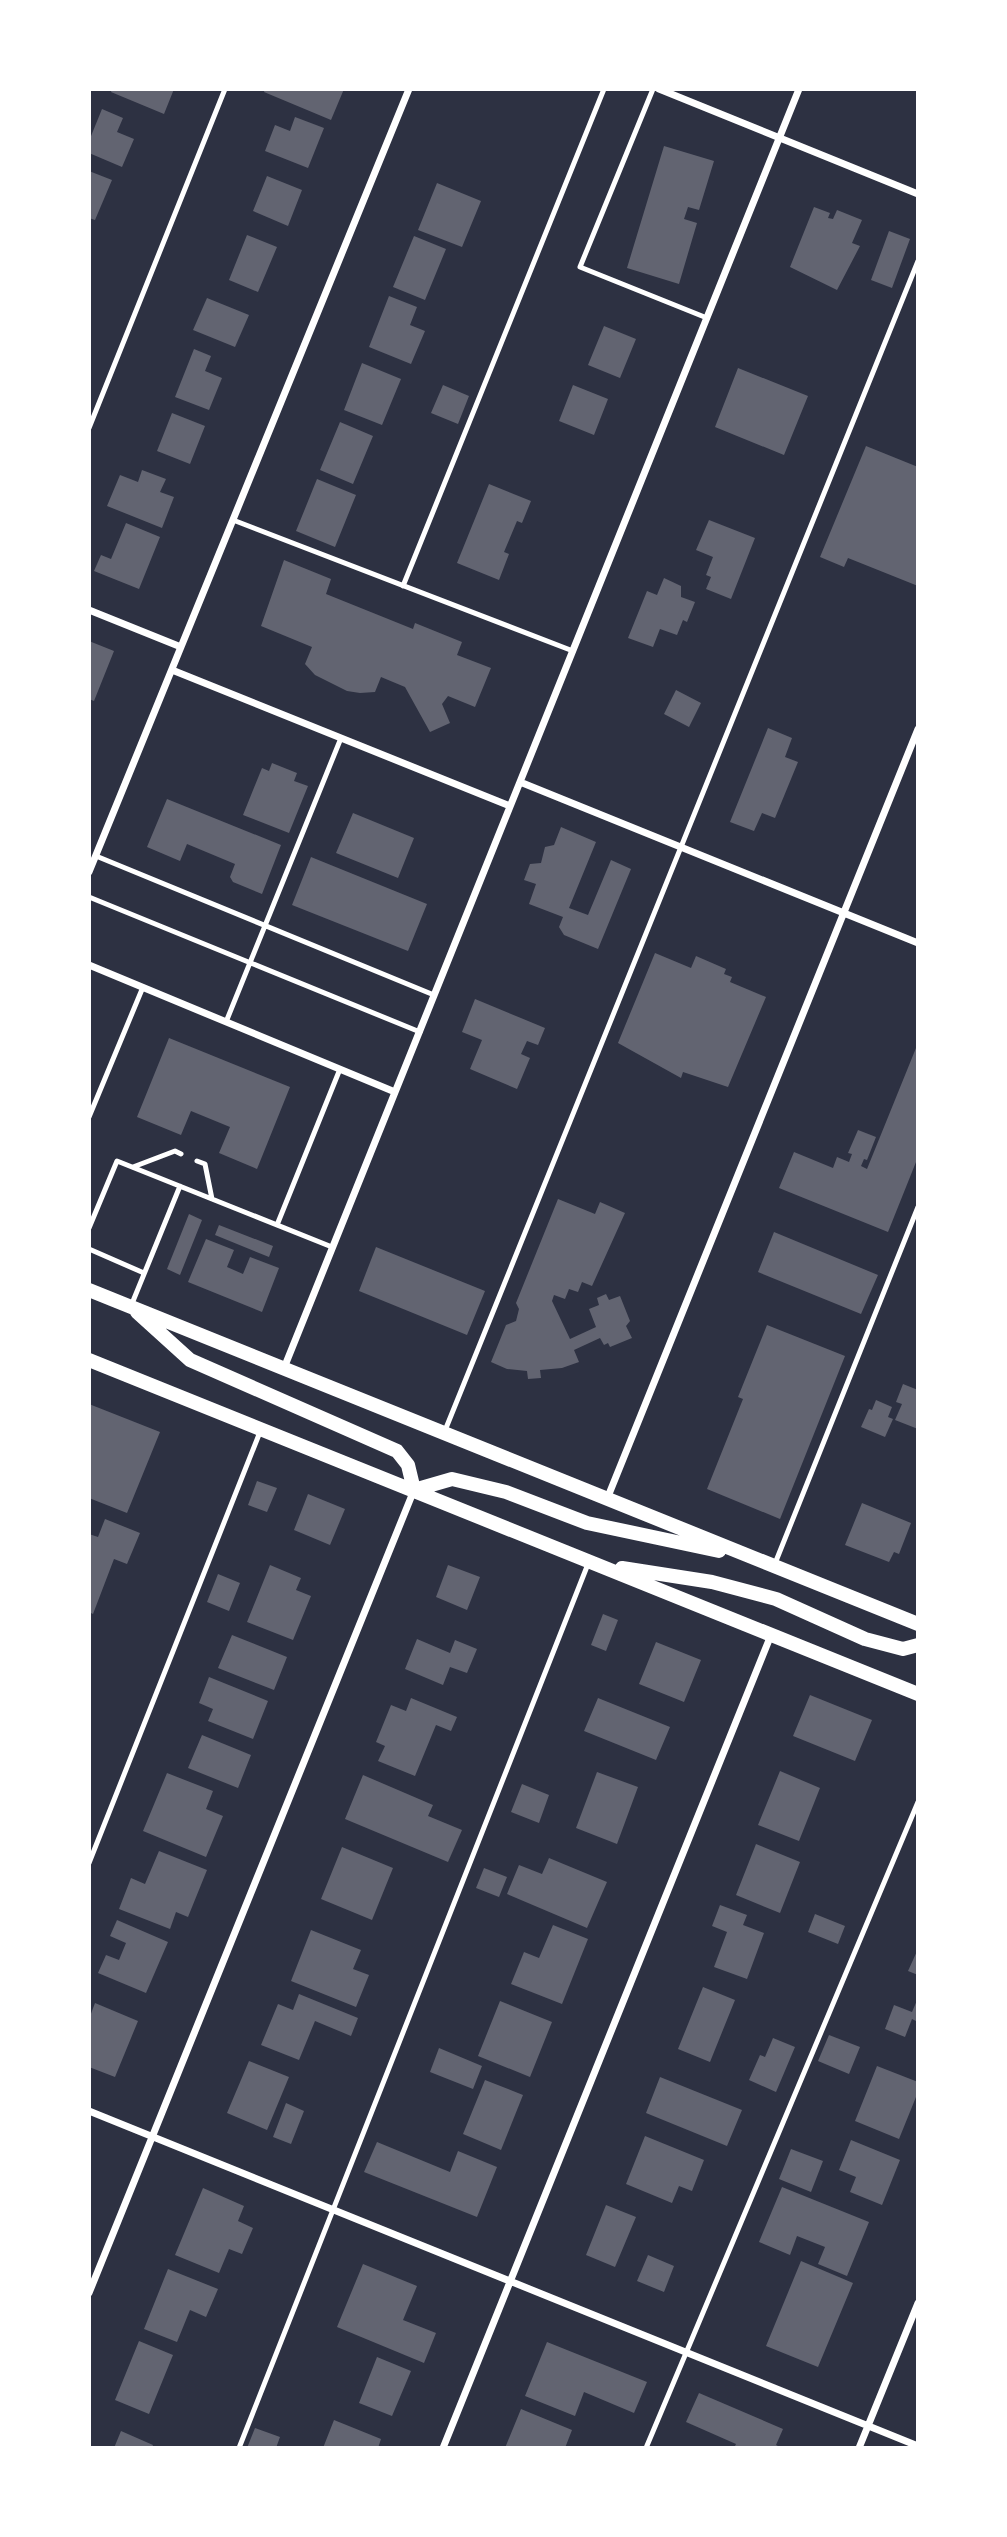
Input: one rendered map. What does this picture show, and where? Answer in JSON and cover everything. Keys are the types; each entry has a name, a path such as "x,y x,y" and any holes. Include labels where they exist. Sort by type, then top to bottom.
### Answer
{"main road":[{"path":"89,1290 918,1624"},
{"path":"131,1307 190,1360 397,1451 408,1465 414,1490"},
{"path":"89,1360 918,1694"},
{"path":"414,1490 452,1479 506,1492 587,1523 756,1559"},
{"path":"593,1563 712,1582 776,1599 865,1639 903,1650 918,1645"}],"street":[{"path":"89,872 409,89"},
{"path":"659,89 918,194"},
{"path":"284,1368 799,89"},
{"path":"89,610 181,647"},
{"path":"172,670 510,807"},
{"path":"607,1499 918,729"},
{"path":"520,782 918,943"},
{"path":"89,965 395,1092"},
{"path":"89,2293 414,1490"},
{"path":"443,2448 771,1635"},
{"path":"89,2111 918,2446"},
{"path":"859,2448 918,2303"}],"lane":[{"path":"89,428 225,89"},
{"path":"403,586 604,89"},
{"path":"653,89 580,267 707,318"},
{"path":"444,1433 918,261"},
{"path":"233,520 573,651"},
{"path":"226,1022 341,738"},
{"path":"96,856 434,995"},
{"path":"89,897 420,1032"},
{"path":"89,1117 143,987"},
{"path":"277,1225 340,1069"},
{"path":"133,1167 175,1151 181,1154"},
{"path":"89,1227 117,1161 332,1247"},
{"path":"197,1161 205,1164 212,1199"},
{"path":"131,1307 180,1186"},
{"path":"774,1566 918,1208"},
{"path":"89,1249 144,1273"},
{"path":"89,1863 262,1429"},
{"path":"239,2448 593,1563"},
{"path":"646,2448 918,1802"}],"building":[{"path":"112,89 174,89 164,114 111,92"},
{"path":"265,89 344,89 331,120 264,92"},
{"path":"102,109 123,118 117,132 134,139 122,167 89,153 89,141"},
{"path":"295,117 324,128 308,168 265,151 275,125 290,131"},
{"path":"664,146 714,161 699,210 688,207 684,219 697,223 679,284 627,268"},
{"path":"89,171 112,180 95,220 89,218"},
{"path":"267,176 302,190 288,226 253,211"},
{"path":"437,183 481,201 462,247 418,230"},
{"path":"814,207 830,213 828,218 833,219 837,210 862,220 852,243 860,246 837,290 790,267"},
{"path":"889,231 910,239 892,288 871,280"},
{"path":"247,235 277,247 258,292 229,280"},
{"path":"414,236 446,249 425,300 393,287"},
{"path":"389,296 417,307 410,325 425,331 411,364 369,347"},
{"path":"207,298 249,315 235,347 193,330"},
{"path":"604,326 636,339 620,378 588,365"},
{"path":"194,349 211,356 205,371 222,378 209,410 175,397"},
{"path":"362,363 401,379 382,425 344,410"},
{"path":"738,368 808,396 784,455 715,427"},
{"path":"443,385 469,396 458,424 431,413"},
{"path":"573,385 608,399 594,435 559,421"},
{"path":"172,413 205,426 190,464 157,451"},
{"path":"340,422 373,436 353,484 320,470"},
{"path":"866,446 918,467 918,586 848,558 844,567 820,557"},
{"path":"142,470 166,479 160,492 174,497 162,528 107,506 120,475 138,482"},
{"path":"317,479 356,495 335,547 296,531"},
{"path":"489,484 531,501 522,523 517,521 504,552 509,554 499,580 457,563"},
{"path":"709,520 755,538 731,599 706,589 711,577 706,575 713,557 696,550"},
{"path":"126,523 160,537 139,589 94,571 101,555 111,559"},
{"path":"284,560 331,579 326,594 413,629 415,623 462,642 457,655 491,668 475,707 448,696 442,704 450,723 430,732 405,687 381,677 375,692 360,693 347,691 315,675 305,664 312,647 261,626"},
{"path":"664,578 681,586 681,597 695,602 687,622 683,620 677,635 660,629 653,647 628,638 647,591 657,595"},
{"path":"89,641 114,651 94,701 89,699"},
{"path":"676,690 701,703 689,727 664,714"},
{"path":"768,728 792,738 785,757 798,762 775,818 762,813 754,831 730,822"},
{"path":"272,763 297,773 294,781 308,786 289,833 243,815 262,768 269,771"},
{"path":"167,799 281,845 262,894 233,882 230,877 235,864 187,844 180,861 147,847"},
{"path":"353,813 414,838 398,878 336,853"},
{"path":"561,827 596,842 569,908 588,915 611,860 631,869 598,949 564,935 559,927 563,917 529,904 536,884 524,880 530,864 541,863 545,847 554,845"},
{"path":"311,857 427,904 408,951 292,905"},
{"path":"655,953 691,968 696,956 726,969 724,974 732,977 730,982 766,997 728,1087 683,1072 681,1078 618,1043"},
{"path":"475,999 545,1028 538,1045 527,1041 521,1054 530,1058 517,1089 470,1069 482,1040 462,1032"},
{"path":"169,1038 290,1087 257,1169 219,1153 230,1127 191,1111 181,1135 137,1117"},
{"path":"916,1048 918,1157 888,1232 779,1188 794,1152 833,1168 837,1157 849,1162 852,1154 848,1153 858,1130 876,1137 867,1160 864,1159 861,1166 867,1169"},
{"path":"558,1199 595,1214 600,1202 625,1213 592,1286 582,1282 578,1292 569,1289 565,1299 554,1295 552,1301 570,1339 596,1327 589,1309 599,1305 597,1298 606,1294 609,1300 620,1296 630,1321 626,1326 632,1338 610,1347 608,1343 604,1345 600,1338 574,1350 579,1362 562,1368 540,1370 541,1378 528,1379 527,1371 507,1369 491,1362 506,1325 516,1321 519,1309 516,1303"},
{"path":"189,1214 202,1220 180,1275 167,1269"},
{"path":"219,1225 273,1246 269,1257 215,1235"},
{"path":"774,1232 878,1275 861,1314 758,1272"},
{"path":"206,1239 234,1250 227,1267 243,1274 250,1257 279,1268 262,1312 188,1282"},
{"path":"376,1247 485,1291 467,1335 359,1291"},
{"path":"767,1325 845,1356 780,1519 707,1489 743,1399 738,1397"},
{"path":"903,1384 918,1390 918,1429 895,1420 902,1404 896,1402"},
{"path":"876,1400 892,1407 888,1417 893,1419 885,1437 861,1427"},
{"path":"89,1404 160,1432 127,1513 89,1498"},
{"path":"257,1481 277,1488 267,1512 248,1505"},
{"path":"308,1494 345,1509 330,1545 294,1530"},
{"path":"862,1503 911,1523 899,1554 894,1552 889,1562 845,1545"},
{"path":"105,1519 140,1533 127,1564 114,1559 93,1614 89,1612 89,1534 98,1537"},
{"path":"270,1565 301,1578 296,1590 311,1596 293,1640 247,1622"},
{"path":"448,1565 480,1577 467,1610 436,1597"},
{"path":"218,1574 240,1583 229,1611 207,1602"},
{"path":"603,1614 618,1620 606,1651 591,1645"},
{"path":"232,1635 287,1657 274,1690 218,1668"},
{"path":"417,1639 450,1653 455,1640 477,1649 467,1673 450,1667 443,1685 405,1669"},
{"path":"656,1642 701,1660 684,1702 639,1684"},
{"path":"209,1677 268,1701 253,1739 208,1721 213,1709 199,1703"},
{"path":"810,1695 872,1720 855,1761 793,1736"},
{"path":"411,1698 457,1717 451,1731 436,1725 415,1776 378,1761 385,1746 376,1742 391,1705 406,1711"},
{"path":"598,1698 670,1727 656,1760 584,1731"},
{"path":"202,1735 251,1755 238,1788 188,1768"},
{"path":"780,1771 820,1788 799,1841 758,1825"},
{"path":"597,1772 638,1787 617,1844 576,1828"},
{"path":"167,1773 213,1791 206,1809 223,1816 206,1857 143,1831"},
{"path":"363,1775 433,1805 428,1816 462,1830 448,1862 345,1819"},
{"path":"522,1784 549,1795 539,1823 511,1812"},
{"path":"756,1844 800,1862 780,1913 736,1895"},
{"path":"342,1847 393,1868 372,1920 321,1899"},
{"path":"159,1851 207,1870 188,1917 176,1912 170,1929 119,1909 131,1878 145,1884"},
{"path":"549,1858 607,1882 587,1928 507,1894 519,1865 542,1874"},
{"path":"484,1868 507,1877 499,1897 476,1888"},
{"path":"720,1905 747,1915 743,1925 764,1933 747,1979 714,1967 727,1932 712,1926"},
{"path":"815,1914 845,1926 838,1944 808,1932"},
{"path":"117,1920 168,1942 146,1993 98,1973 106,1955 119,1960 126,1943 110,1936"},
{"path":"553,1925 588,1939 562,2004 511,1984 524,1952 539,1958"},
{"path":"311,1930 361,1950 353,1969 369,1975 356,2007 291,1981"},
{"path":"918,1949 918,1975 908,1971"},
{"path":"703,1987 735,2000 710,2062 678,2049"},
{"path":"299,1994 358,2018 351,2036 315,2021 299,2060 261,2045 278,2004 293,2010"},
{"path":"918,1998 918,2022 912,2019 905,2037 885,2029 894,2005 912,2012"},
{"path":"500,2001 552,2022 530,2077 478,2056"},
{"path":"95,2003 138,2021 115,2077 89,2067 89,2019"},
{"path":"829,2035 860,2047 849,2074 818,2061"},
{"path":"773,2038 795,2047 776,2092 749,2080 760,2055 765,2057"},
{"path":"439,2048 482,2066 473,2089 430,2072"},
{"path":"249,2061 289,2077 267,2130 227,2113"},
{"path":"877,2066 918,2082 918,2092 899,2139 855,2121"},
{"path":"660,2077 742,2110 727,2146 646,2113"},
{"path":"485,2080 523,2095 501,2150 463,2134"},
{"path":"286,2103 304,2111 291,2144 273,2137"},
{"path":"645,2136 704,2160 692,2191 679,2186 672,2203 626,2184"},
{"path":"851,2140 900,2160 882,2205 850,2192 856,2177 839,2170"},
{"path":"377,2142 450,2172 458,2151 497,2167 477,2217 364,2172"},
{"path":"791,2149 823,2161 811,2192 779,2179"},
{"path":"782,2187 869,2222 847,2276 818,2264 825,2247 797,2236 790,2255 759,2242"},
{"path":"203,2188 244,2206 238,2221 253,2228 242,2254 229,2249 219,2273 175,2255"},
{"path":"606,2205 636,2217 615,2267 586,2255"},
{"path":"648,2255 674,2266 664,2292 637,2281"},
{"path":"801,2261 853,2283 818,2367 766,2346"},
{"path":"363,2264 417,2286 403,2320 436,2333 424,2363 337,2327"},
{"path":"168,2269 218,2289 206,2317 190,2310 177,2342 144,2329"},
{"path":"139,2341 173,2355 149,2414 115,2400"},
{"path":"547,2342 647,2382 634,2413 584,2392 575,2416 525,2396"},
{"path":"377,2357 411,2371 392,2416 359,2403"},
{"path":"699,2393 783,2429 776,2445 782,2448 734,2448 736,2444 686,2422"},
{"path":"521,2409 572,2430 565,2448 505,2448"},
{"path":"334,2420 381,2439 378,2448 323,2448"},
{"path":"255,2428 280,2437 276,2448 247,2448"},
{"path":"121,2431 153,2445 152,2448 114,2448"}]}
